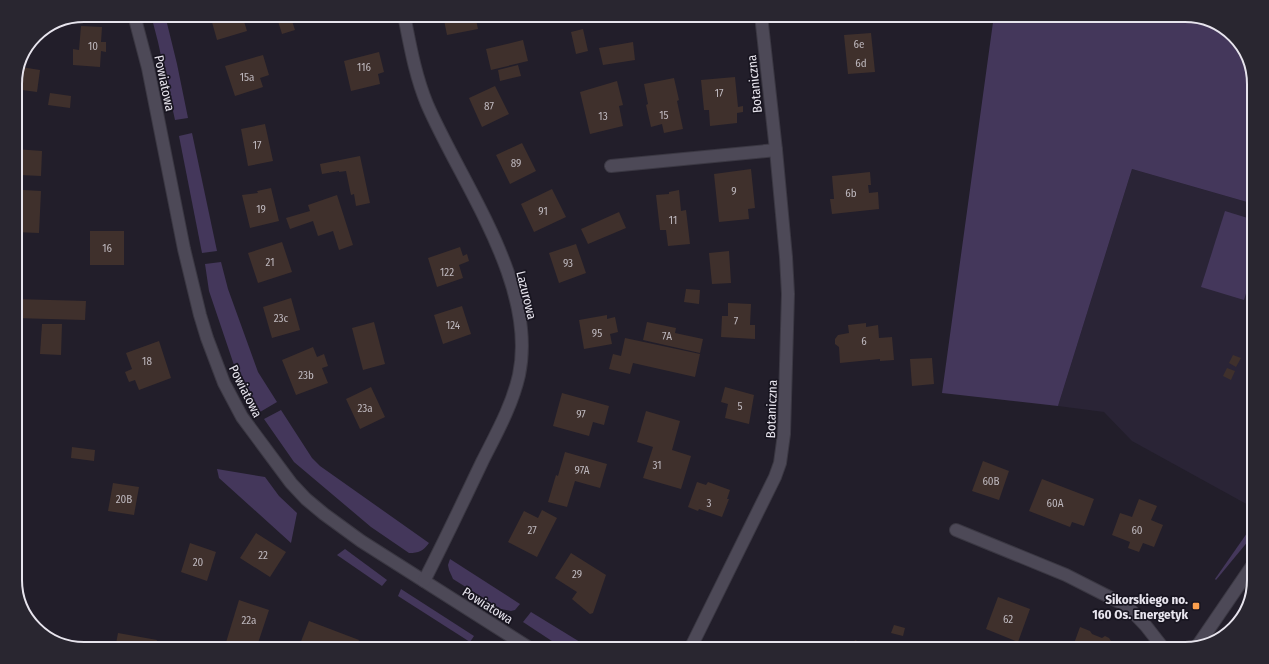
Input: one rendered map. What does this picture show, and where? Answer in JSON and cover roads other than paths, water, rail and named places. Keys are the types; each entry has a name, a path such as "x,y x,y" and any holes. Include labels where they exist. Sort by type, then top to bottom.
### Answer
{"street":[{"name":"Powiatowa","path":"136,22 148,68 186,256 198,307 215,359 233,400 252,432 291,483 306,499 324,514 361,541 521,642"},
{"name":"Lazurowa","path":"405,22 412,55 422,90 434,119 497,245 513,289 521,332 521,362 515,390 500,426 424,581"},
{"name":"Botaniczna","path":"693,642 775,477 783,449 788,294 776,150 761,22"},
{"path":"611,166 776,150"},
{"path":"956,530 1066,575 1127,606 1159,642"},
{"path":"1202,639 1247,573"}],"place":[{"name":"Sikorskiego no. 160 Os. Energetyk","path":"1196,606"}]}
